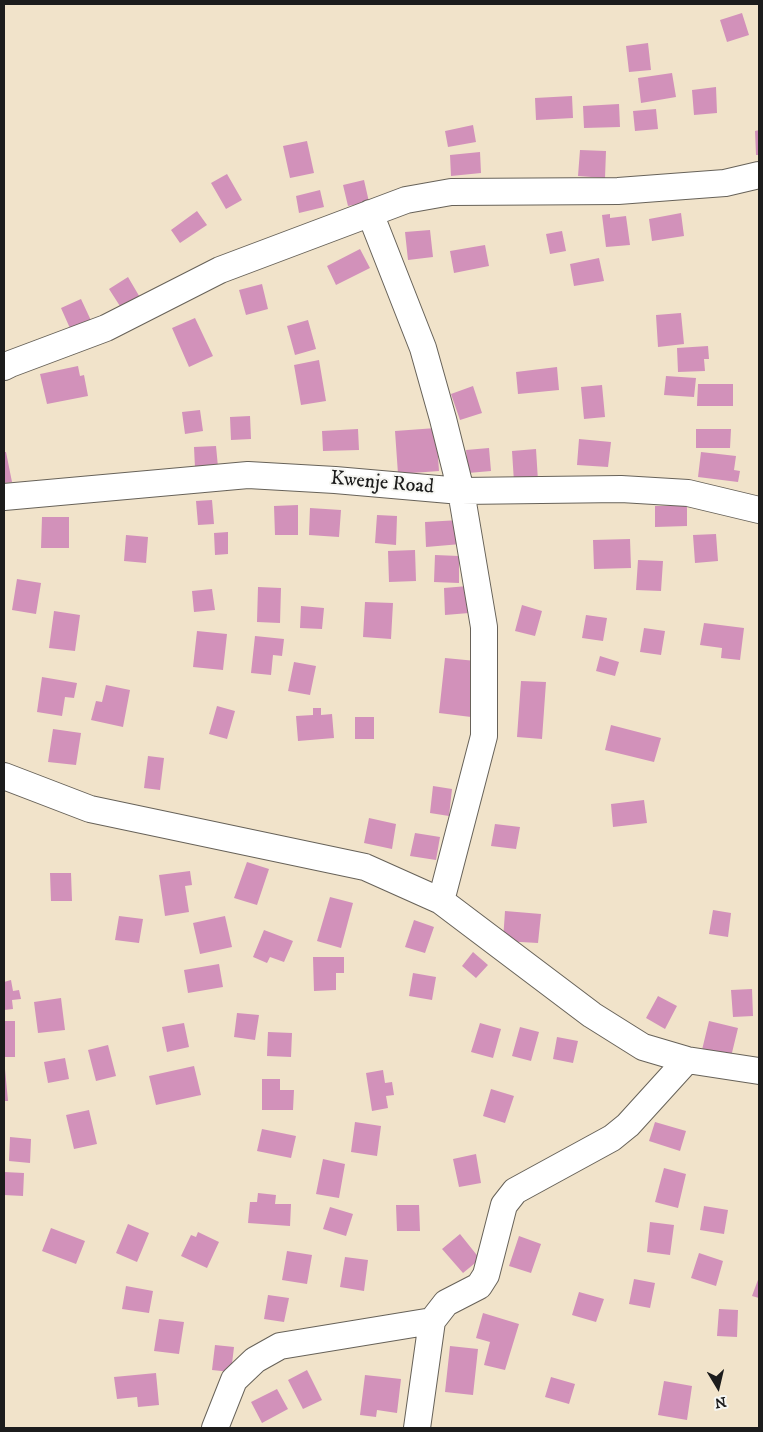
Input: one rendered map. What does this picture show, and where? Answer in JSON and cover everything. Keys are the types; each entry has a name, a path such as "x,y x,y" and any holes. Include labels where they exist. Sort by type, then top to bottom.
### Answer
{"street":[{"path":"4,367 106,328 220,270 406,200 451,192 618,191 725,183 759,175"},
{"path":"370,213 423,348 443,419 461,491 484,627 484,736 441,901"},
{"name":"Kwenje Road","path":"4,497 248,474 461,491 621,488 688,493 759,510"},
{"path":"4,776 90,809 364,867 441,901 592,1015 643,1047 687,1060 759,1071"},
{"path":"417,1428 432,1321 446,1303 479,1286 486,1275 504,1205 514,1191 612,1138 628,1126 687,1060"},
{"path":"215,1428 234,1380 255,1360 280,1346 432,1321"}],"building":[{"path":"742,13 749,35 727,42 720,20"},
{"path":"648,43 651,70 629,72 626,46"},
{"path":"672,73 676,97 641,103 638,78"},
{"path":"716,87 717,113 694,115 692,90"},
{"path":"572,96 573,118 536,120 535,98"},
{"path":"619,104 620,127 584,128 583,106"},
{"path":"656,109 658,129 635,131 633,111"},
{"path":"473,125 476,142 448,147 445,131"},
{"path":"759,130 759,155 756,155 755,131"},
{"path":"307,141 314,173 290,178 283,146"},
{"path":"580,150 606,151 605,178 578,176"},
{"path":"480,152 481,173 451,176 450,155"},
{"path":"227,174 242,200 226,209 211,183"},
{"path":"364,180 369,202 348,206 343,185"},
{"path":"320,190 324,207 299,213 296,196"},
{"path":"197,211 207,225 180,243 171,230"},
{"path":"681,213 684,236 652,241 649,219"},
{"path":"610,214 610,218 626,216 630,245 606,247 602,215"},
{"path":"430,230 433,257 408,260 405,232"},
{"path":"562,231 566,251 550,254 546,234"},
{"path":"485,245 489,266 454,273 450,251"},
{"path":"360,249 370,268 336,285 327,266"},
{"path":"599,258 604,281 574,286 570,264"},
{"path":"128,277 145,306 127,317 109,289"},
{"path":"262,284 268,309 246,315 239,290"},
{"path":"81,299 94,327 73,335 61,308"},
{"path":"681,313 684,344 658,347 656,315"},
{"path":"195,318 213,356 189,367 172,328"},
{"path":"308,320 316,349 295,355 287,326"},
{"path":"708,346 709,359 704,359 705,371 678,372 677,348"},
{"path":"319,360 326,401 301,405 294,365"},
{"path":"78,366 80,376 84,375 88,396 47,404 40,374"},
{"path":"557,367 559,390 518,394 516,372"},
{"path":"666,376 696,378 694,397 664,395"},
{"path":"698,384 733,384 733,406 697,406"},
{"path":"602,385 605,417 584,419 581,387"},
{"path":"473,386 482,413 460,420 451,394"},
{"path":"200,410 203,431 185,434 182,412"},
{"path":"250,416 251,439 231,440 230,417"},
{"path":"436,428 439,471 398,474 395,431"},
{"path":"358,429 359,450 323,451 322,431"},
{"path":"696,429 731,429 730,448 696,448"},
{"path":"579,439 611,442 608,467 577,465"},
{"path":"216,446 218,467 195,468 194,447"},
{"path":"489,448 491,471 468,473 466,450"},
{"path":"536,449 538,481 514,482 512,451"},
{"path":"4,452 6,452 12,482 4,483"},
{"path":"701,452 736,456 734,470 740,471 738,482 698,477"},
{"path":"212,500 214,524 198,525 196,501"},
{"path":"298,505 298,535 275,535 274,506"},
{"path":"655,506 687,506 687,526 655,527"},
{"path":"310,508 341,510 339,537 309,535"},
{"path":"377,515 397,516 396,545 375,543"},
{"path":"42,517 69,517 69,548 41,548"},
{"path":"460,520 461,544 426,547 425,522"},
{"path":"228,532 228,554 215,555 214,533"},
{"path":"716,534 718,561 695,563 693,535"},
{"path":"126,535 148,537 146,563 124,561"},
{"path":"630,539 631,568 594,569 593,540"},
{"path":"415,550 416,581 389,582 388,551"},
{"path":"435,555 459,556 459,583 434,582"},
{"path":"638,560 663,561 661,591 636,590"},
{"path":"17,579 41,583 36,614 12,610"},
{"path":"468,586 469,613 445,615 444,588"},
{"path":"258,587 281,588 280,623 257,622"},
{"path":"212,589 215,610 194,612 192,591"},
{"path":"365,602 393,603 391,639 363,637"},
{"path":"522,605 542,611 535,636 515,631"},
{"path":"301,606 324,608 322,629 300,628"},
{"path":"54,611 80,615 75,651 49,648"},
{"path":"586,615 607,618 603,641 582,638"},
{"path":"704,623 744,628 740,660 721,658 722,648 700,645"},
{"path":"644,628 665,631 661,655 640,652"},
{"path":"197,631 227,634 223,670 193,667"},
{"path":"255,636 284,639 282,656 273,655 271,675 251,673"},
{"path":"600,656 619,662 615,676 596,671"},
{"path":"445,658 476,661 471,717 439,713"},
{"path":"294,662 316,666 310,695 288,691"},
{"path":"42,677 77,683 74,698 65,697 62,716 37,712"},
{"path":"521,681 546,682 542,739 517,737"},
{"path":"106,685 130,690 123,727 91,720 96,701 102,702"},
{"path":"217,706 235,711 227,739 209,734"},
{"path":"313,708 321,708 321,715 332,714 334,738 298,741 296,716 313,715"},
{"path":"355,717 374,717 374,739 355,739"},
{"path":"611,725 661,738 654,762 605,750"},
{"path":"53,729 81,733 76,765 48,762"},
{"path":"148,756 164,758 160,790 144,788"},
{"path":"433,786 452,789 449,816 430,813"},
{"path":"644,800 647,823 613,827 611,804"},
{"path":"369,818 396,824 392,849 364,843"},
{"path":"495,824 520,827 516,849 491,846"},
{"path":"415,833 440,837 436,860 410,856"},
{"path":"247,862 269,869 257,905 234,898"},
{"path":"190,871 192,885 185,886 189,912 165,916 159,875"},
{"path":"50,873 71,873 72,901 51,901"},
{"path":"330,897 353,903 341,948 317,941"},
{"path":"713,910 731,913 728,937 709,934"},
{"path":"505,911 541,914 538,943 503,941"},
{"path":"119,916 143,919 139,943 115,940"},
{"path":"225,916 232,947 200,954 193,923"},
{"path":"414,920 434,927 425,953 405,947"},
{"path":"264,930 293,941 284,962 270,957 267,963 253,957"},
{"path":"473,952 488,965 476,978 462,966"},
{"path":"313,957 344,957 344,973 336,973 336,990 314,991"},
{"path":"219,964 223,987 188,993 184,970"},
{"path":"413,973 436,977 432,1000 409,996"},
{"path":"11,980 13,991 19,990 21,999 12,1000 13,1009 4,1010 4,982"},
{"path":"752,989 753,1016 733,1017 731,990"},
{"path":"658,996 677,1006 665,1029 646,1018"},
{"path":"61,998 65,1030 38,1033 34,1002"},
{"path":"237,1013 259,1015 255,1040 234,1037"},
{"path":"4,1021 15,1021 15,1057 4,1057"},
{"path":"709,1021 738,1028 730,1061 701,1054"},
{"path":"184,1023 189,1047 167,1052 162,1027"},
{"path":"480,1023 501,1029 493,1058 471,1052"},
{"path":"520,1027 539,1032 531,1061 512,1056"},
{"path":"268,1032 292,1033 291,1057 267,1056"},
{"path":"557,1037 578,1041 573,1063 553,1059"},
{"path":"108,1045 116,1076 96,1081 88,1050"},
{"path":"65,1058 69,1079 48,1083 44,1062"},
{"path":"194,1066 201,1095 156,1105 149,1076"},
{"path":"5,1069 8,1101 4,1101"},
{"path":"383,1070 385,1083 392,1082 394,1095 386,1096 388,1108 372,1111 366,1073"},
{"path":"262,1079 280,1079 280,1090 294,1090 293,1110 262,1110"},
{"path":"491,1089 514,1096 505,1123 483,1116"},
{"path":"89,1110 97,1144 74,1149 66,1115"},
{"path":"355,1122 381,1126 377,1156 351,1152"},
{"path":"655,1122 686,1131 680,1151 649,1141"},
{"path":"262,1129 296,1136 291,1158 257,1151"},
{"path":"10,1137 31,1139 30,1163 9,1161"},
{"path":"476,1154 481,1183 459,1187 453,1159"},
{"path":"323,1159 345,1164 339,1198 316,1194"},
{"path":"664,1168 686,1174 678,1208 655,1202"},
{"path":"4,1172 24,1173 23,1196 4,1195"},
{"path":"258,1193 276,1195 275,1204 291,1204 290,1226 248,1223 250,1202 257,1202"},
{"path":"396,1205 419,1205 420,1231 397,1231"},
{"path":"704,1206 728,1210 724,1234 700,1230"},
{"path":"330,1207 353,1214 346,1236 323,1229"},
{"path":"650,1222 674,1225 670,1255 647,1252"},
{"path":"128,1224 149,1233 137,1262 116,1253"},
{"path":"51,1228 85,1241 76,1264 42,1251"},
{"path":"198,1232 219,1242 207,1268 181,1256 191,1235 196,1237"},
{"path":"460,1234 480,1259 463,1273 442,1249"},
{"path":"519,1236 541,1244 531,1273 509,1266"},
{"path":"287,1251 312,1255 307,1284 282,1280"},
{"path":"699,1253 723,1261 716,1286 691,1278"},
{"path":"345,1257 368,1260 364,1291 340,1287"},
{"path":"759,1277 759,1298 752,1296"},
{"path":"634,1279 655,1283 650,1308 629,1304"},
{"path":"126,1286 153,1291 149,1313 122,1309"},
{"path":"579,1292 604,1299 596,1322 572,1315"},
{"path":"268,1295 289,1298 284,1322 264,1319"},
{"path":"719,1309 738,1310 737,1337 717,1336"},
{"path":"483,1313 519,1324 505,1370 484,1365 490,1342 476,1338"},
{"path":"159,1319 184,1322 179,1354 154,1351"},
{"path":"215,1345 234,1347 231,1372 212,1370"},
{"path":"450,1346 478,1349 473,1395 445,1392"},
{"path":"307,1370 322,1400 303,1409 288,1380"},
{"path":"156,1373 159,1405 138,1407 137,1397 117,1399 114,1377"},
{"path":"365,1375 401,1379 397,1413 377,1410 376,1417 360,1415"},
{"path":"551,1377 575,1384 569,1404 545,1397"},
{"path":"664,1381 692,1386 687,1420 658,1415"},
{"path":"277,1389 288,1409 262,1423 251,1402"}]}
